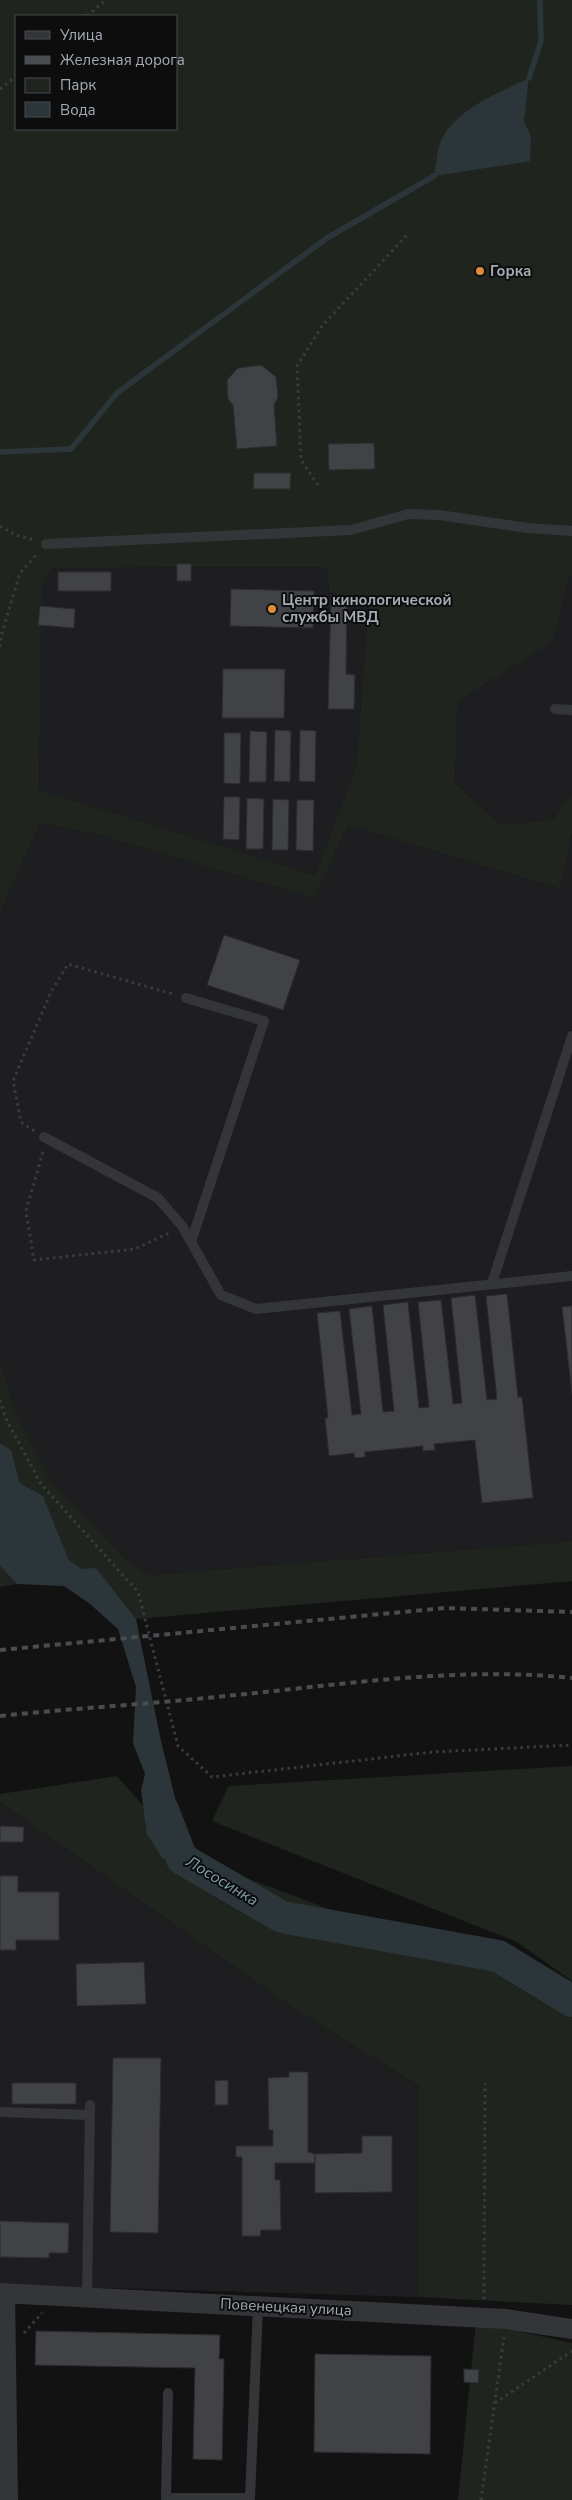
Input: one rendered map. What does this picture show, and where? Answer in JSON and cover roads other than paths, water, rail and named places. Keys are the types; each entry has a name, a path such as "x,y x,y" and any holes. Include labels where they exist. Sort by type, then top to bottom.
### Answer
{"street":[{"name":"Повенецкая улица","path":"2,2293 506,2318 572,2329"},
{"path":"2,2293 8,2500"}],"lane":[{"path":"46,544 351,530 408,514 572,531"},
{"path":"555,708 572,710"},
{"path":"186,998 264,1021 191,1242"},
{"path":"492,1283 572,1036"},
{"path":"44,1137 158,1198 182,1226 221,1295 256,1309 572,1276"},
{"path":"0,2112 90,2110 88,2298"},
{"path":"168,2393 166,2498 250,2498 258,2306"}],"water":[{"path":"529,78 524,122 531,136 530,161 434,176 441,141 457,119 492,96"},
{"path":"0,1443 11,1450 20,1483 43,1496 69,1560 82,1569 96,1568 136,1619 161,1741 180,1818 190,1847 163,1859 147,1834 141,1790 145,1774 133,1743 136,1687 118,1629 90,1604 64,1586 17,1584 0,1566"}],"waterway":[{"path":"529,78 541,41 540,0"},
{"path":"0,452 71,449 117,393 327,238 434,176"},
{"name":"Лососинка","path":"163,1810 182,1859 282,1917 498,1956 572,2001"}],"railway":[{"path":"0,1650 445,1608 572,1612"},
{"path":"0,1716 198,1699 399,1678 485,1674 572,1678"}],"place":[{"name":"Горка","path":"480,271"},
{"name":"Центр кинологической службы МВД","path":"272,609"}]}
